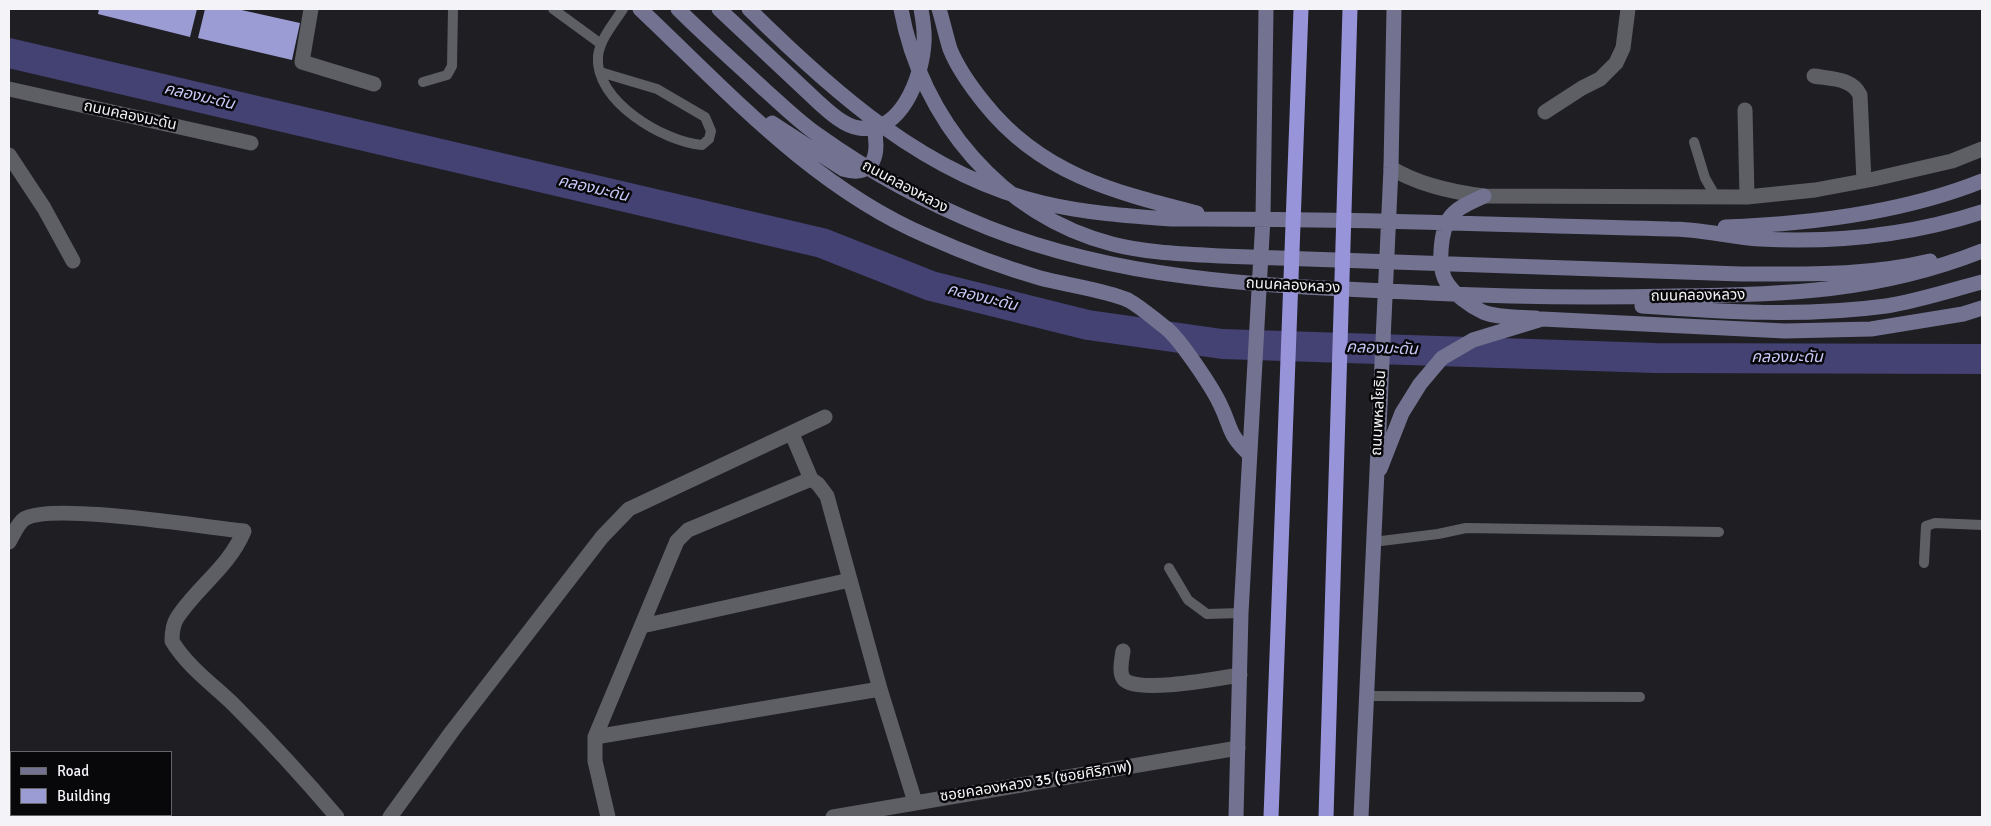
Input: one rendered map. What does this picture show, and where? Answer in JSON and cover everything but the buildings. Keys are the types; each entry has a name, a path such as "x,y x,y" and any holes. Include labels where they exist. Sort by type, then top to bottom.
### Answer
{"highway":[{"path":"1271,817 1301,9"},
{"path":"1326,817 1350,9"}],"main road":[{"path":"640,9 805,163 882,213 926,236 1041,278 1127,300 1168,329 1220,404 1234,440 1249,454"},
{"name":"ถนนคลองหลวง","path":"678,9 815,133 870,171 910,193 980,224 1042,247 1086,260 1136,270 1244,284 1544,298 1806,292 1866,285 1916,274 1982,250"},
{"path":"719,9 834,115 857,128 878,127 898,112 911,93 921,68 925,42 921,9"},
{"path":"749,9 797,56 867,114 930,158 987,185 1042,203 1088,212 1171,219 1218,218 1686,229 1811,220 1871,212 1921,201 1982,181"},
{"path":"901,9 905,30 922,79 948,126 968,152 1006,191 1048,220 1112,244 1160,252 1287,259 1810,274 1894,267 1982,250"},
{"path":"939,9 951,50 972,88 1002,125 1030,149 1069,173 1108,189 1218,218"},
{"path":"1236,817 1241,612 1263,218 1266,9"},
{"name":"ถนนพหลโยธิน","path":"1361,817 1375,481 1391,168 1394,9"},
{"path":"745,107 843,169 851,172 869,166 874,160 877,144 874,128"},
{"path":"1484,196 1461,208 1446,224 1442,237 1441,261 1446,282 1468,304 1484,312 1542,319 1785,330 1871,329 1963,314 1982,308"},
{"path":"1686,229 1758,238 1838,238 1888,234 1948,223 1982,212"},
{"path":"1544,298 1693,310 1798,312 1888,306 1982,282"},
{"path":"1375,481 1402,413 1420,384 1442,358 1473,340 1542,319"}],"street":[{"path":"311,9 302,62 374,84"},
{"path":"1545,112 1582,88 1600,79 1616,63 1624,48 1628,9"},
{"path":"1814,76 1847,82 1856,87 1860,95 1864,181"},
{"name":"ถนนคลองมะดัน","path":"9,89 251,143"},
{"path":"1745,110 1747,198"},
{"path":"1391,168 1425,184 1484,196 1717,199 1747,198 1815,190 1864,181 1952,161 1982,149"},
{"path":"9,155 44,208 72,261"},
{"path":"390,817 502,666 602,536 622,515 642,503 825,417"},
{"path":"792,434 811,479 818,484 827,496 880,689 915,802"},
{"path":"608,817 595,761 595,737 681,535 811,479"},
{"path":"9,542 24,518 44,512 85,514 244,531 238,545 221,570 175,619 172,641 180,654 233,704 305,780 337,817"},
{"path":"642,626 850,580"},
{"path":"1123,651 1122,674 1125,680 1130,683 1161,686 1196,683 1240,675"},
{"path":"595,737 880,689"},
{"name":"ซอยคลองหลวง 35 (ซอยศิริภาพ)","path":"833,817 1238,748"}],"lane":[{"path":"423,82 447,75 452,66 453,9"},
{"path":"553,9 601,44"},
{"path":"600,72 657,89 705,117 711,131 709,139 702,145 686,143 662,133 630,115 613,98 600,72 598,58 601,44 623,9"},
{"path":"1694,142 1705,178 1717,199"},
{"path":"1924,563 1926,526 1935,523 1982,525"},
{"path":"1373,542 1438,534 1466,528 1719,532"},
{"path":"1169,568 1188,600 1207,614 1241,612"},
{"path":"1366,696 1640,697"}],"waterway":[{"name":"คลองมะดัน","path":"9,53 822,243 931,286 1088,325 1222,344 1655,358 1982,359"}]}
